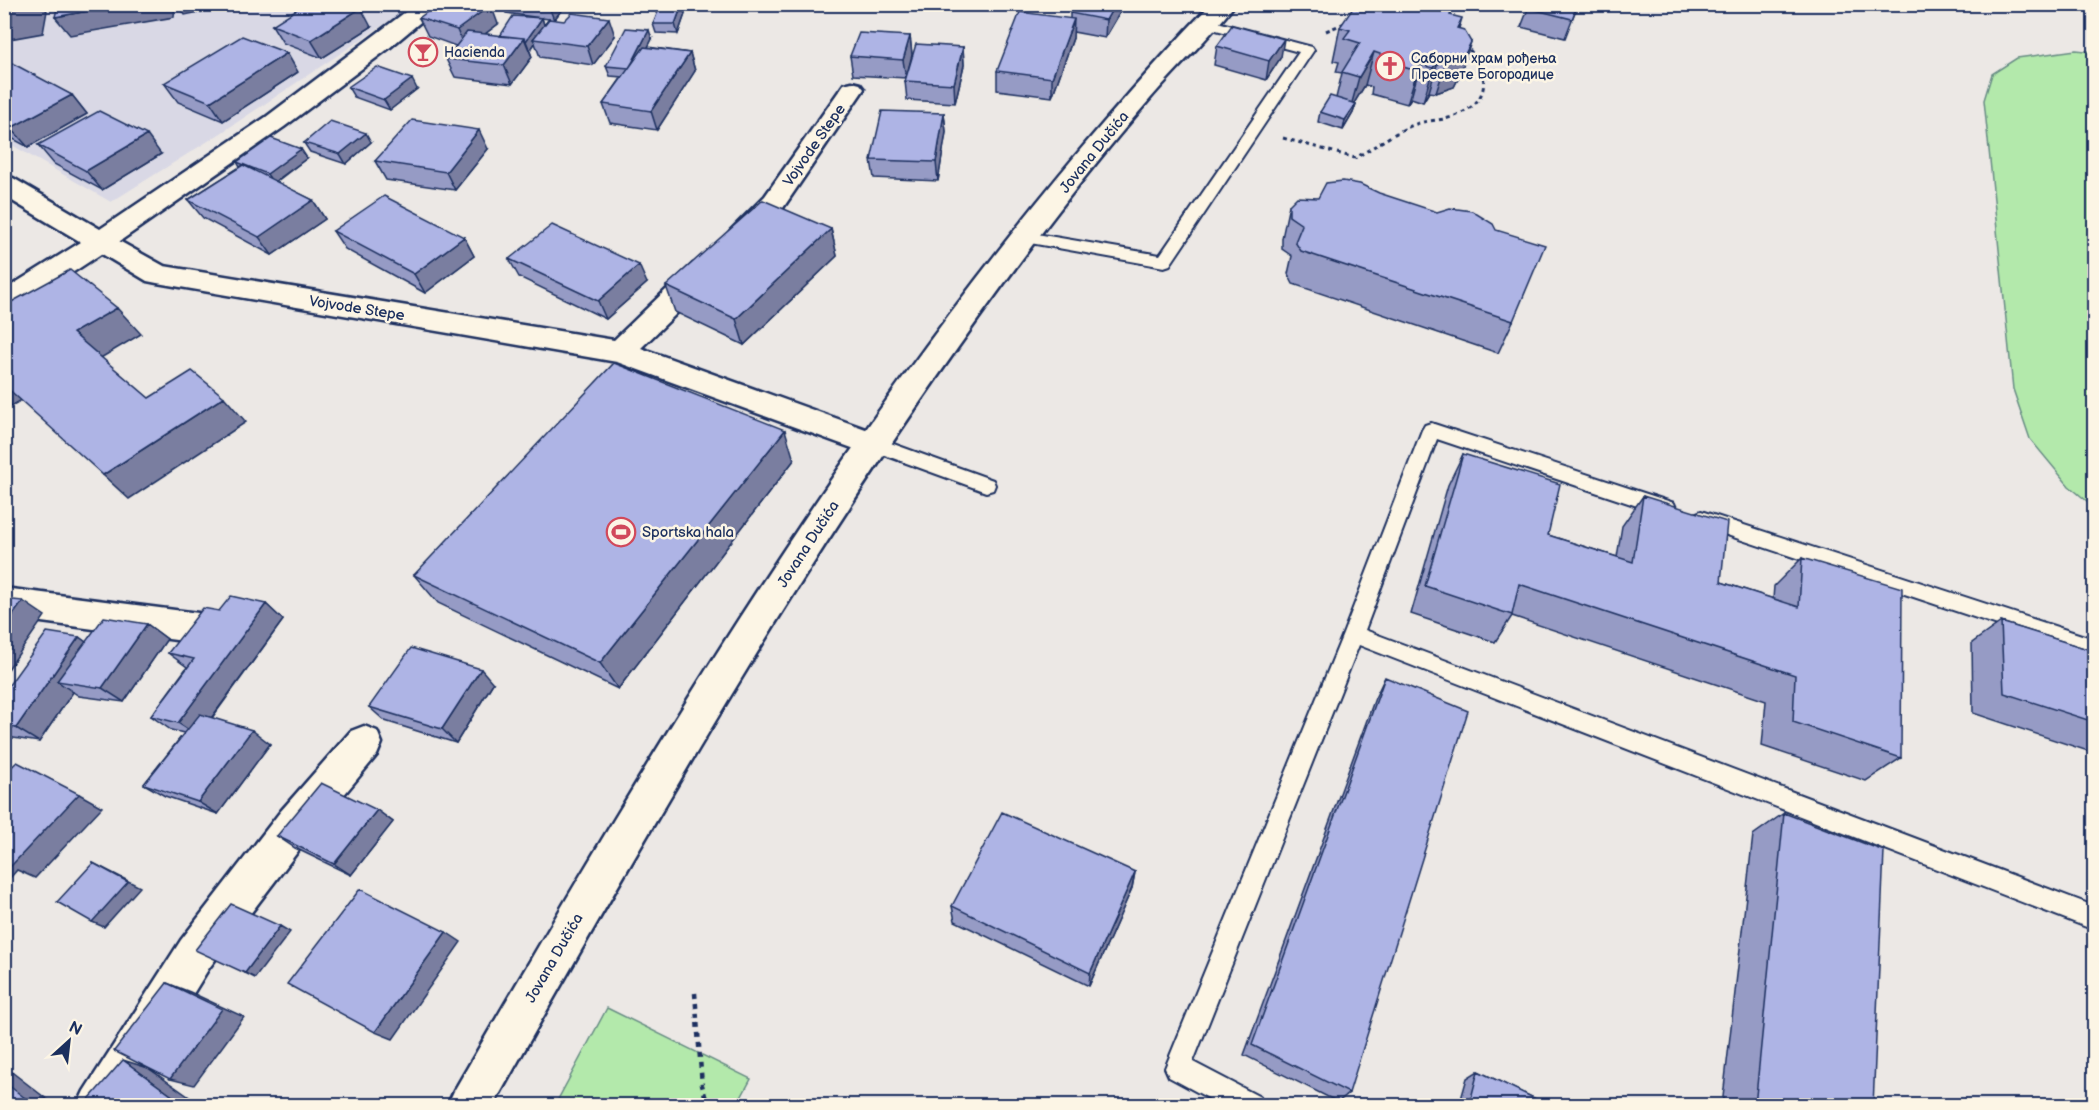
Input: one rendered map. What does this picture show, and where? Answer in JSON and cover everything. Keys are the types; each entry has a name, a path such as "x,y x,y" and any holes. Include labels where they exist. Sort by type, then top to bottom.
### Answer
{"street":[{"path":"4,304 101,242 309,98 431,4"},
{"name":"Jovana Dučića","path":"469,1106 643,805 741,646 874,444 1025,237 1120,120 1214,11"},
{"name":"Vojvode Stepe","path":"620,352 774,202 852,89"},
{"name":"Vojvode Stepe","path":"4,184 157,274 620,352 874,444"},
{"path":"4,602 206,629"},
{"path":"99,1106 195,954 294,825 364,743"}],"lane":[{"path":"1025,237 1164,261 1307,50 1214,11"},
{"path":"1251,1106 1178,1068 1353,634 1431,430 2094,648"},
{"path":"874,444 986,485"},
{"path":"1353,634 2094,918"}],"path":[{"path":"1439,20 1448,4"},
{"path":"1307,50 1315,39 1326,31 1352,21"},
{"path":"1253,130 1355,158 1418,124 1454,116 1469,108 1482,96 1486,80 1483,67 1475,54 1463,44"},
{"path":"695,993 702,1085 708,1106"}],"shaded area":[{"path":"80,4 413,5 221,133 111,202 5,141 5,18"}],"green space":[{"path":"2076,50 2094,52 2094,507 2069,486 2030,439 2013,389 1984,100 1992,74 2017,58"},
{"path":"607,1008 751,1079 737,1105 555,1105"}],"building":[{"path":"4,4 23,4 22,7 4,10"},
{"path":"58,4 126,4 55,17"},
{"path":"305,4 351,4 361,8 311,40 272,25"},
{"path":"438,4 491,5 457,30 419,18"},
{"path":"661,4 682,5 675,24 653,24"},
{"path":"1075,4 1115,4 1106,20 1070,13"},
{"path":"1366,4 1385,9 1388,4 1433,4 1453,10 1450,15 1462,18 1457,28 1464,30 1471,42 1465,54 1447,60 1439,58 1433,68 1420,65 1417,71 1379,60 1383,55 1374,52 1359,77 1342,72 1360,43 1344,38 1350,30 1340,27 1353,8 1362,10"},
{"path":"1530,4 1578,4 1572,19 1528,8"},
{"path":"1020,12 1074,19 1052,78 997,71"},
{"path":"572,13 609,18 587,46 533,39 549,19 564,21"},
{"path":"513,16 542,18 526,41 524,38 500,36"},
{"path":"1232,25 1284,39 1269,61 1217,46"},
{"path":"626,28 649,30 629,68 606,66"},
{"path":"467,32 524,38 504,65 446,59"},
{"path":"859,33 910,36 903,60 850,56"},
{"path":"242,36 287,53 210,102 164,83"},
{"path":"916,44 963,47 954,84 905,81"},
{"path":"644,47 690,53 651,111 603,104"},
{"path":"10,62 72,95 11,128 4,124 4,64"},
{"path":"377,67 412,79 384,100 348,87"},
{"path":"1330,96 1356,104 1345,120 1320,112"},
{"path":"99,111 147,135 86,171 38,145"},
{"path":"882,111 944,113 936,162 871,160"},
{"path":"412,120 479,130 446,172 375,161"},
{"path":"330,121 366,133 340,154 304,143"},
{"path":"271,138 301,149 267,174 237,162"},
{"path":"243,165 313,200 259,237 188,200"},
{"path":"1343,181 1360,184 1379,193 1437,212 1450,208 1472,211 1493,224 1496,230 1545,245 1513,321 1301,251 1295,242 1302,225 1289,216 1289,205 1297,197 1318,198 1326,183"},
{"path":"384,196 464,237 414,274 333,231"},
{"path":"763,200 831,229 736,319 666,286"},
{"path":"552,225 639,265 598,301 509,259"},
{"path":"70,270 117,308 73,333 149,398 192,371 224,397 103,475 4,385 4,306"},
{"name":"Sportska hala","path":"614,363 785,430 600,663 414,575"},
{"path":"1463,454 1560,484 1548,535 1633,562 1643,496 1727,522 1721,582 1799,607 1802,558 1902,588 1901,758 1793,722 1795,675 1519,584 1512,615 1425,586"},
{"path":"231,596 266,604 178,723 151,716 194,659 168,653 203,608 219,611"},
{"path":"4,599 23,601 4,627"},
{"path":"104,617 147,624 102,688 57,681"},
{"path":"2001,622 2094,651 2094,722 2004,693"},
{"path":"47,632 79,637 16,728 4,726 4,692"},
{"path":"411,648 481,669 442,729 369,707"},
{"path":"1385,677 1468,711 1349,1093 1252,1045"},
{"path":"200,714 252,730 198,802 144,784"},
{"path":"17,762 79,794 10,867 4,864 4,774"},
{"path":"321,783 377,810 334,864 277,836"},
{"path":"1002,812 1135,872 1090,973 952,906"},
{"path":"1784,813 1884,851 1873,1106 1755,1106"},
{"path":"93,863 128,882 92,922 57,902"},
{"path":"360,889 446,932 375,1032 287,984"},
{"path":"231,904 280,926 245,973 195,950"},
{"path":"167,983 222,1009 170,1079 114,1051"},
{"path":"123,1060 186,1106 83,1106"},
{"path":"1478,1071 1550,1106 1469,1106"},
{"path":"4,1082 25,1098 18,1106 4,1106"}],"place":[{"name":"Hacienda","path":"423,52"},
{"name":"Саборни храм рођења Пресвете Богородице","path":"1390,66"},
{"name":"Sportska hala","path":"621,532"}]}
